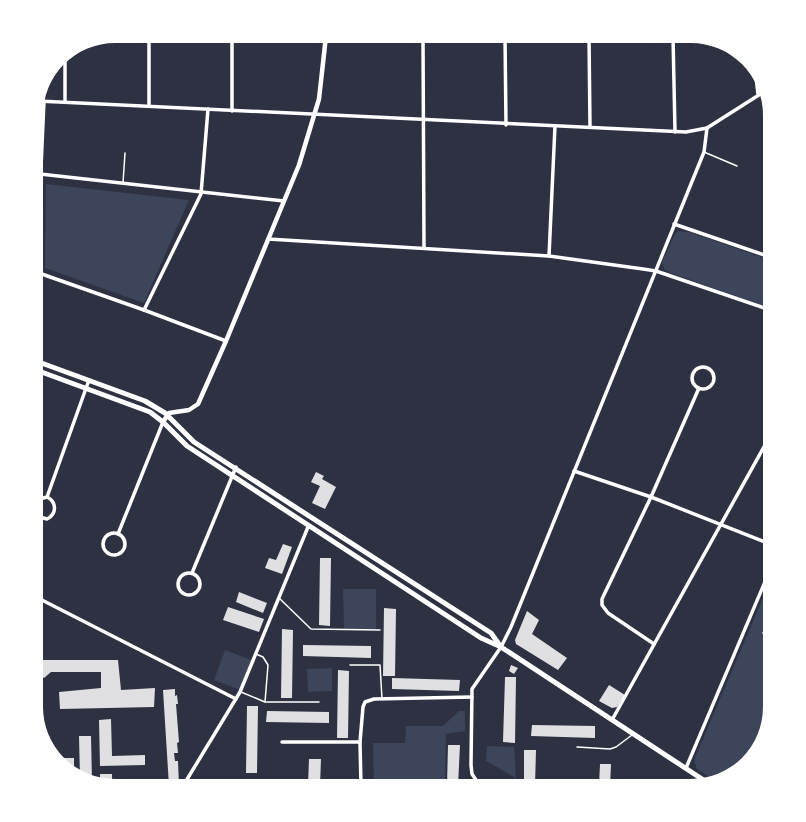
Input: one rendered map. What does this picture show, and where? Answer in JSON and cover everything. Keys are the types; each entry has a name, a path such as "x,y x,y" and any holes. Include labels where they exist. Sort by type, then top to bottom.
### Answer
{"main road":[{"path":"43,364 145,401 160,409 194,442 312,516 490,633 501,647"},
{"path":"43,373 150,412 163,422 181,441 308,527 481,638 501,647 701,778"},
{"path":"308,527 312,516"}],"street":[{"path":"149,43 149,106"},
{"path":"232,43 232,111"},
{"path":"118,534 163,422 167,415 172,412 189,410 198,404 226,341 299,165 318,99 325,43"},
{"path":"423,43 424,248"},
{"path":"505,43 506,125"},
{"path":"589,43 590,127"},
{"path":"673,43 674,132"},
{"path":"65,63 65,102"},
{"path":"44,101 424,121 590,127 674,132 695,131 707,128 760,94"},
{"path":"43,119 44,107"},
{"path":"144,310 200,199 202,191 208,110"},
{"path":"549,256 555,126"},
{"path":"475,779 472,774 471,765 473,686 501,647 704,152 707,128"},
{"path":"43,174 284,201"},
{"path":"674,224 763,256"},
{"path":"268,239 549,256 656,271 763,308"},
{"path":"43,274 226,341"},
{"path":"698,368 708,368 713,373 714,381 706,389 698,388 693,383 693,373 698,368"},
{"path":"47,497 89,380"},
{"path":"654,644 608,613 602,605 602,599 651,498 698,388"},
{"path":"612,720 763,448"},
{"path":"192,573 236,467"},
{"path":"574,471 651,498 763,541"},
{"path":"43,498 47,497"},
{"path":"43,519 52,515 54,505 47,497"},
{"path":"187,779 240,692 308,527"},
{"path":"111,534 118,534 124,539 126,546 119,554 111,555 104,548 104,540 111,534"},
{"path":"192,573 198,578 198,588 193,593 186,594 180,590 179,580 182,575 192,573"},
{"path":"686,768 763,586"},
{"path":"43,601 236,699"},
{"path":"361,779 360,742 363,707 369,700 472,697"},
{"path":"282,742 360,742"}],"lane":[{"path":"704,152 737,166"},
{"path":"123,183 125,153"},
{"path":"279,598 311,629 380,630"},
{"path":"256,654 263,657 268,665 265,702"},
{"path":"350,665 380,665 382,699"},
{"path":"240,692 265,702 319,702"},
{"path":"577,747 610,749 616,747 633,734"}],"shaded area":[{"path":"46,184 189,200 144,303 45,268"},
{"path":"678,231 689,232 763,258 763,306 671,273 664,269 662,262 675,234"},
{"path":"343,589 376,589 376,629 344,629"},
{"path":"763,597 763,707 762,721 756,739 748,751 731,767 710,777 697,769 694,760"},
{"path":"225,650 251,660 240,690 214,680"},
{"path":"332,668 332,691 308,692 307,669"},
{"path":"459,711 465,711 465,731 446,734 445,779 374,779 373,743 405,743 406,726 443,726"},
{"path":"487,746 514,747 516,778 486,761"}],"building":[{"path":"316,472 324,476 322,479 336,487 325,509 312,503 320,486 311,482"},
{"path":"283,544 292,547 282,574 265,568 269,558 276,560"},
{"path":"320,558 331,558 330,626 319,625"},
{"path":"239,592 267,603 263,613 236,602"},
{"path":"228,607 264,619 259,632 223,620"},
{"path":"384,608 396,609 395,676 383,676"},
{"path":"527,611 539,620 532,634 567,658 558,670 516,644 515,640"},
{"path":"282,629 293,630 292,698 281,698"},
{"path":"303,645 371,646 371,658 303,656"},
{"path":"43,660 118,660 121,690 155,688 154,707 60,709 59,692 101,688 101,672 51,672 44,678"},
{"path":"511,665 518,668 514,674 509,671"},
{"path":"338,670 349,671 348,738 337,738"},
{"path":"505,677 516,677 515,743 503,742"},
{"path":"392,678 460,680 459,691 392,689"},
{"path":"609,685 625,695 617,707 612,708 599,701"},
{"path":"175,689 175,696 177,695 178,704 176,704 179,742 177,743 178,753 174,753 175,761 178,761 179,779 169,779 163,690"},
{"path":"247,706 258,706 257,773 246,773"},
{"path":"267,711 329,712 329,723 266,722"},
{"path":"111,719 112,756 145,755 145,765 100,766 99,720"},
{"path":"532,725 595,726 595,738 531,736"},
{"path":"79,736 91,736 92,776 80,769"},
{"path":"448,745 460,745 458,779 447,779"},
{"path":"524,750 536,750 535,779 524,779"},
{"path":"65,758 74,758 74,766"},
{"path":"309,759 321,759 320,779 308,779"},
{"path":"600,764 611,764 610,779 599,779"},
{"path":"100,774 112,774 112,779 100,778"}]}
